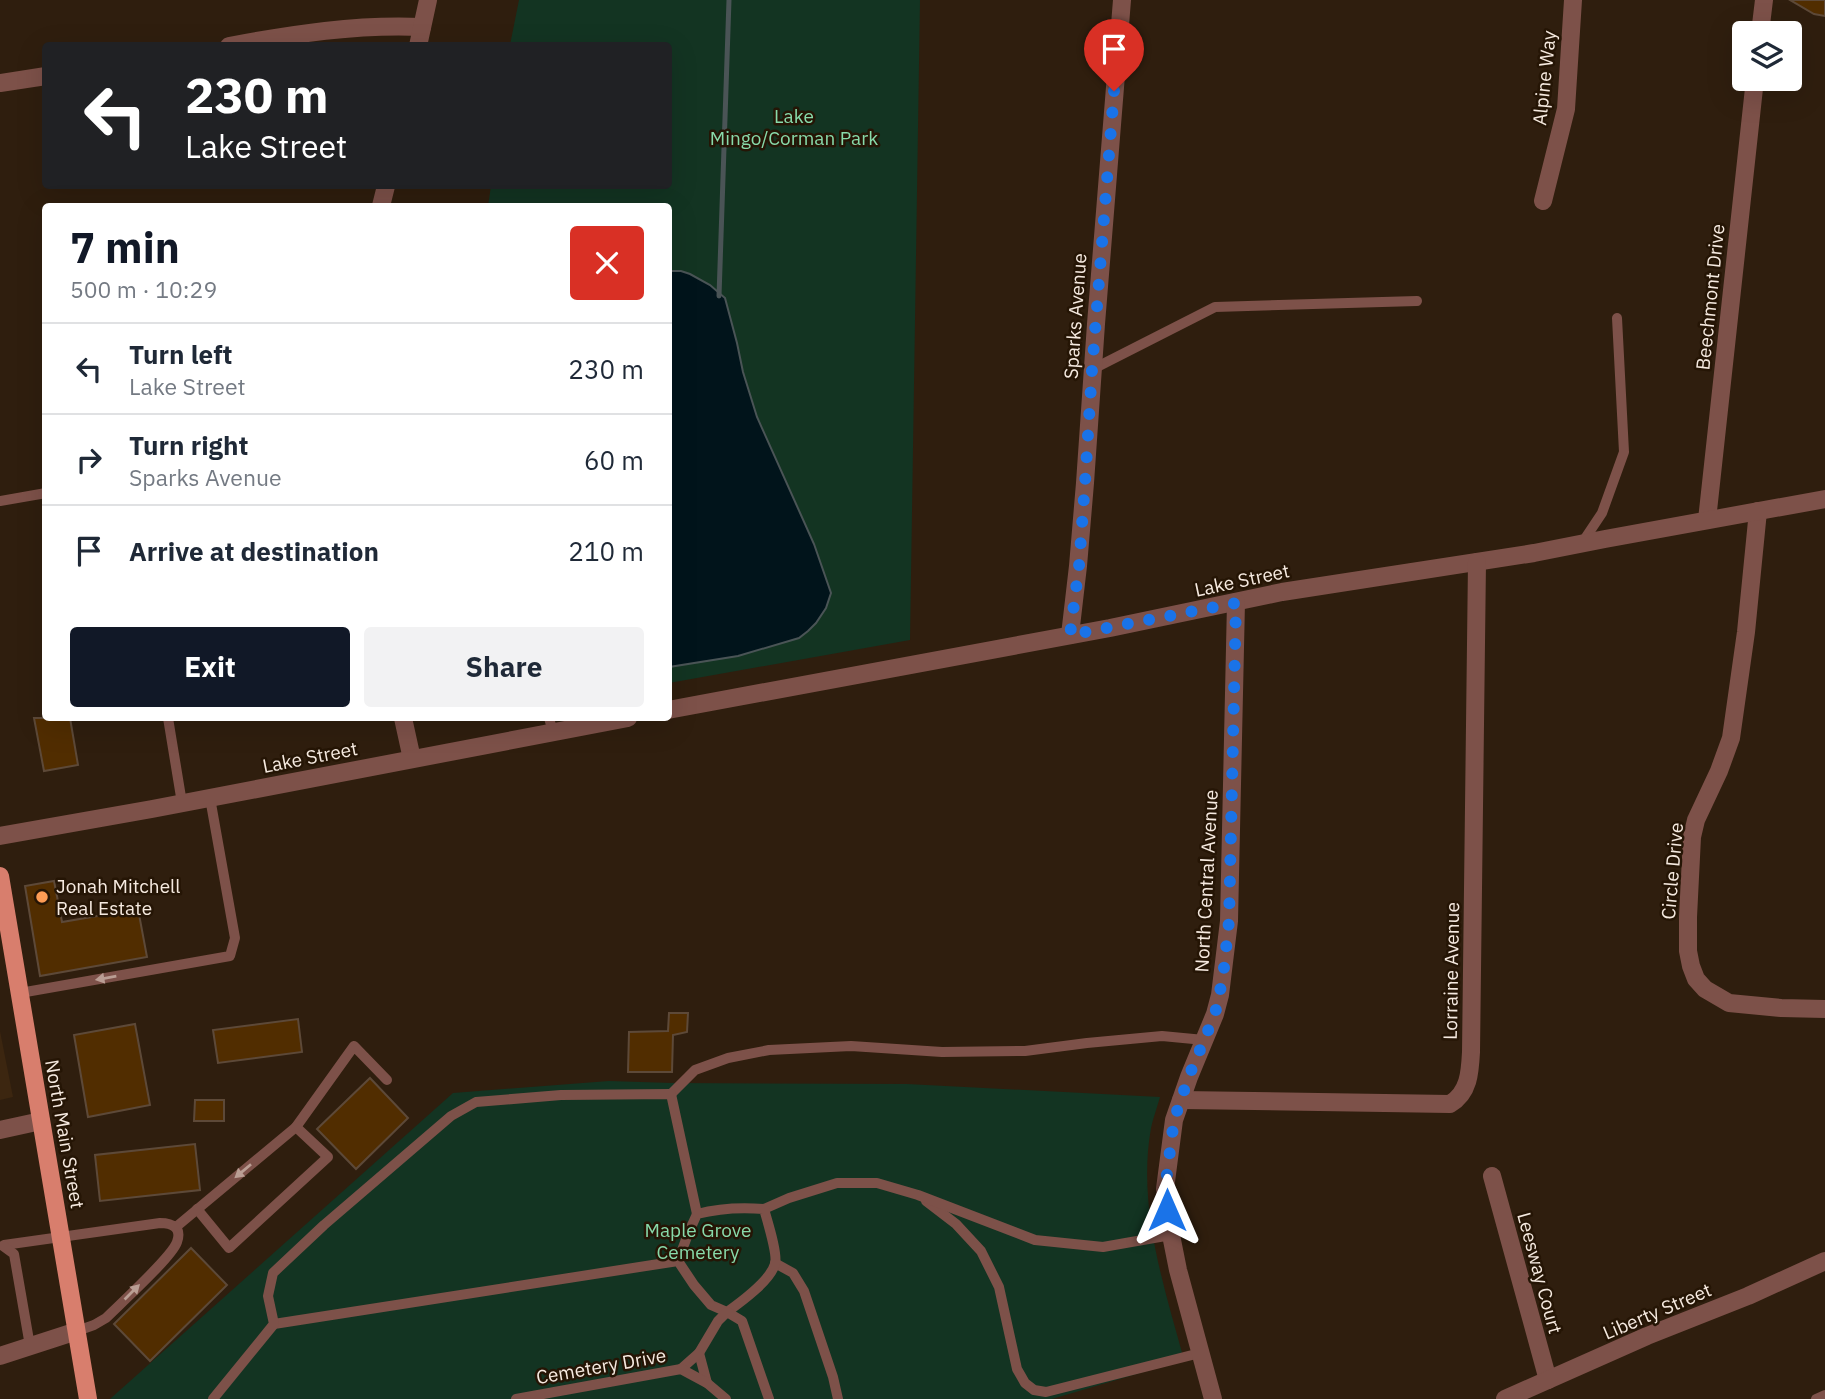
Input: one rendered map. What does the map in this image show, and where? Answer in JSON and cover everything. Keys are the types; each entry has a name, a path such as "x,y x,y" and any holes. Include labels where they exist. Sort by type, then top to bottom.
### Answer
{"main road":[{"name":"North Main Street","path":"0,876 88,1399"}],"street":[{"path":"419,42 428,0"},
{"name":"Sparks Avenue","path":"1070,635 1079,566 1122,0"},
{"name":"Alpine Way","path":"1543,201 1566,110 1573,0"},
{"path":"1761,21 1764,0"},
{"path":"250,42 350,29 422,27"},
{"path":"0,83 42,77"},
{"name":"Beechmont Drive","path":"1707,520 1754,91"},
{"name":"Lake Street","path":"672,709 1070,635 1282,592 1477,562 1825,499"},
{"name":"Circle Drive","path":"1758,511 1746,632 1731,738 1696,820 1692,837 1688,951 1696,979 1705,989 1728,1003 1825,1009"},
{"name":"Lorraine Avenue","path":"1181,1100 1450,1104 1461,1095 1468,1080 1471,1052 1477,562"},
{"name":"North Central Avenue","path":"1213,1399 1178,1270 1165,1189 1174,1120 1215,1014 1226,958 1236,603"},
{"path":"403,721 412,759"},
{"name":"Lake Street","path":"0,836 412,759 551,725 595,721"},
{"path":"0,1130 41,1121"},
{"name":"Leesway Court","path":"1492,1177 1548,1380"},
{"name":"Liberty Street","path":"1505,1399 1825,1261"},
{"path":"0,1356 77,1331"}],"lane":[{"path":"1092,370 1215,307 1417,301"},
{"path":"1582,544 1602,513 1624,452 1617,317"},
{"path":"0,502 42,494"},
{"path":"168,721 182,803"},
{"path":"20,993 230,957 235,938 211,798"},
{"path":"274,1324 268,1296 273,1273 324,1225 451,1116 476,1102 561,1095 671,1094 695,1070 728,1058 769,1050 851,1046 942,1052 1025,1051 1162,1036 1204,1040"},
{"path":"176,1227 296,1127 354,1046 387,1080"},
{"path":"671,1094 697,1214 678,1261"},
{"path":"197,1209 229,1248 328,1157 296,1127"},
{"path":"697,1214 727,1208 764,1209 837,1183 877,1183 918,1195 1035,1240 1103,1247 1171,1235"},
{"path":"918,1195 956,1224 981,1251 999,1287 1017,1369 1025,1383 1034,1390 1046,1392 1200,1353"},
{"path":"681,1369 699,1353 718,1321 765,1280 775,1263 764,1209"},
{"path":"2,1246 160,1223 170,1223 176,1227 177,1244 165,1259 106,1318 77,1331"},
{"path":"2,1246 14,1254 30,1346"},
{"path":"213,1399 274,1324 678,1261"},
{"path":"678,1261 711,1305 742,1321 769,1399"},
{"path":"775,1263 793,1273 804,1291 838,1399"},
{"path":"699,1353 707,1383"},
{"name":"Cemetery Drive","path":"516,1399 681,1369 707,1383 726,1399"},
{"path":"1816,1399 1825,1395"}],"shaded area":[{"path":"672,271 690,274 710,285 725,298 757,417 814,544 831,593 826,608 816,623 799,638 738,656 672,667"},
{"path":"0,1031 13,1097 0,1100"}],"green space":[{"name":"Lake Mingo/Corman Park","path":"519,0 920,0 910,640 672,682 672,203 488,203 491,189 672,189 672,42 511,42"},
{"name":"Maple Grove Cemetery","path":"609,1081 907,1084 1160,1097 1151,1128 1147,1187 1161,1275 1184,1360 1052,1399 110,1399 453,1093"}],"building":[{"path":"1790,0 1825,0 1825,16 1814,14"},
{"path":"34,718 42,718 42,721 71,721 78,765 44,771"},
{"path":"54,881 62,922 138,909 147,957 40,976 25,886"},
{"path":"669,1013 688,1013 687,1032 673,1035 672,1072 628,1072 629,1032 668,1031"},
{"path":"298,1019 302,1052 218,1063 213,1030"},
{"path":"135,1024 150,1105 88,1117 74,1035"},
{"path":"370,1078 408,1118 356,1169 317,1129"},
{"path":"195,1100 224,1100 224,1121 194,1121"},
{"path":"195,1144 200,1190 100,1201 95,1155"},
{"path":"191,1248 227,1285 150,1361 114,1324"}],"waterway":[{"path":"719,296 729,0"}],"place":[{"name":"Jonah Mitchell Real Estate","path":"42,897"}],"route":[{"path":"1114,91 1079,566 1070,635 1236,603 1226,958 1215,1014 1174,1120 1165,1189 1167,1210"}]}
